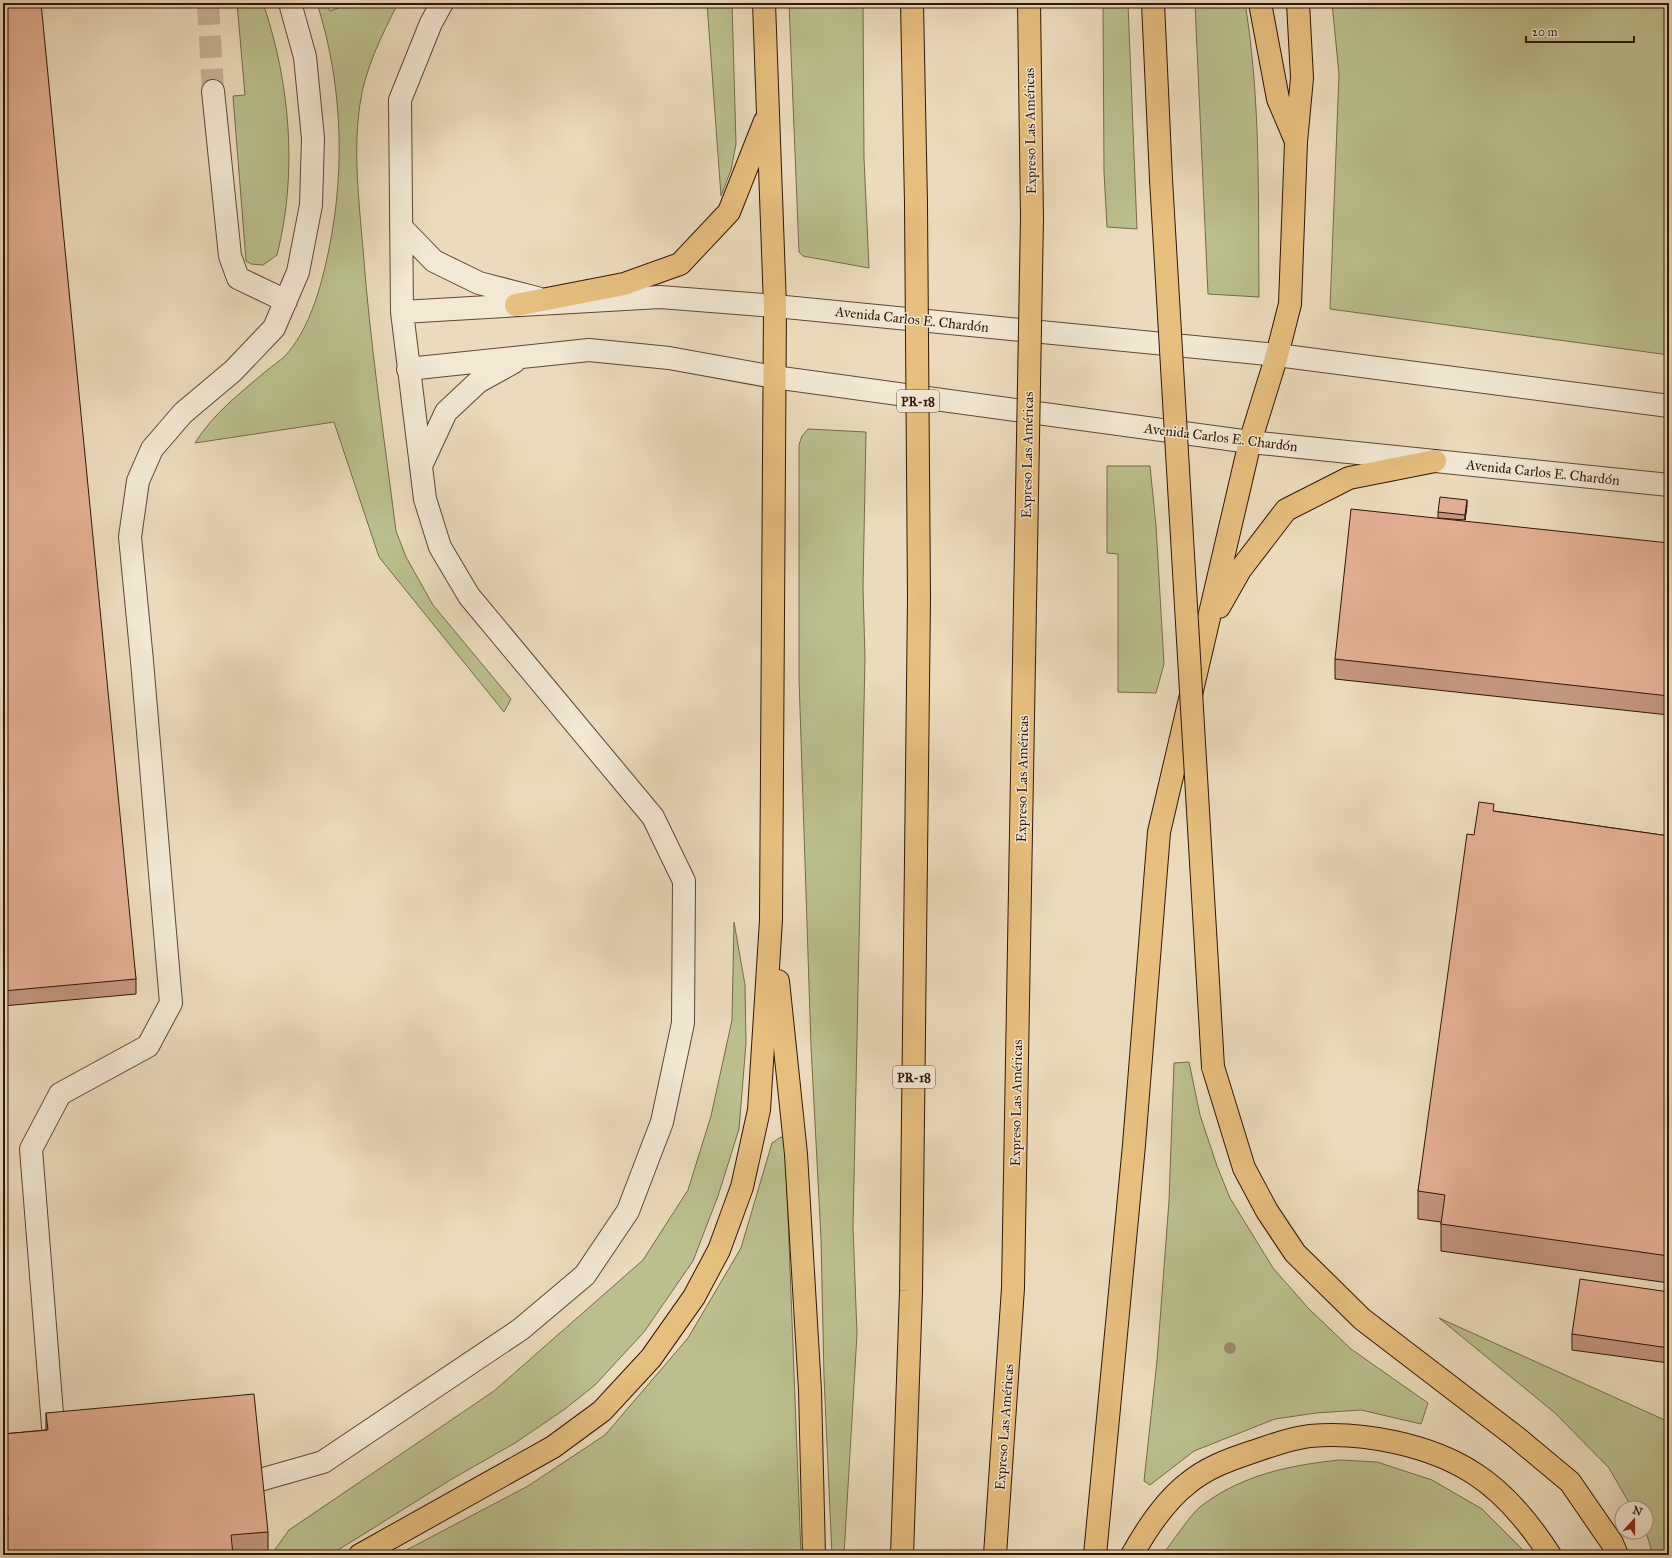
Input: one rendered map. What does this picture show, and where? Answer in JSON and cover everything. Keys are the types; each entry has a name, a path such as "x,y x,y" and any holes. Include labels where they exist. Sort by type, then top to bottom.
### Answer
{"highway":[{"path":"360,1555 553,1447 602,1411 651,1358 694,1297 719,1250 742,1187 759,1110 771,920 774,306 764,3"},
{"name":"PR-18","path":"902,1555 911,1291 919,599 916,204 912,3"},
{"name":"Expreso Las Américas","path":"995,1555 1013,1288 1032,218 1029,3"},
{"path":"1153,3 1161,179 1213,1067 1244,1168 1266,1211 1295,1253 1362,1319 1516,1437 1570,1482 1612,1543 1617,1555"},
{"path":"1260,3 1278,100 1296,142"},
{"path":"1095,1555 1134,1145 1159,832 1250,442 1277,355 1290,304 1296,142 1302,78 1298,3"},
{"path":"516,305 624,284 680,264 729,212 768,112"},
{"path":"1206,631 1240,570 1286,510 1349,478 1435,461"},
{"path":"771,920 796,1154 810,1390 814,1555"},
{"path":"1132,1555 1142,1537 1166,1505 1182,1489 1219,1463 1308,1436 1343,1435 1378,1439 1416,1448 1449,1460 1475,1474 1505,1498 1532,1527 1550,1555"}],"street":[{"path":"54,1439 31,1148 60,1094 148,1046 171,1003 130,537 138,481 152,449 184,413 233,371 274,328 298,272 312,205 313,138 305,57 290,3"},
{"path":"260,1480 323,1462 521,1329 585,1275 628,1211 631,1204 662,1122 683,1023 684,881 653,817 470,596 440,547 425,499 402,312 400,100 431,23 442,3"},
{"path":"213,91 230,256 238,278 286,301"},
{"path":"401,227 434,261 478,283 544,300 570,302"},
{"name":"Avenida Carlos E. Chardón","path":"570,302 660,297 774,306 1277,355 1669,406"},
{"path":"402,312 570,302"},
{"name":"Avenida Carlos E. Chardón","path":"408,369 589,350 669,358 774,377 1250,442 1669,485"},
{"path":"421,466 446,412 478,382 524,357"}],"green space":[{"path":"237,3 263,3 280,64 285,96 289,160 284,224 277,255 263,265 251,264 246,261 233,96 245,95"},
{"path":"317,3 326,3 330,11 351,3 398,3 380,40 362,91 357,140 357,176 369,320 396,531 406,557 433,605 511,699 504,712 379,557 334,422 195,443 210,423 227,405 284,357 293,346 306,325 322,278 332,234 336,201 339,168 339,134 333,68"},
{"path":"707,3 732,3 736,144 731,170 721,196"},
{"path":"789,3 863,3 864,158 869,268 803,256 799,252"},
{"path":"1103,3 1128,3 1137,229 1107,227 1104,172"},
{"path":"1195,3 1245,3 1254,76 1258,150 1259,297 1208,294"},
{"path":"1332,3 1669,3 1669,355 1330,309 1339,74"},
{"path":"808,429 866,432 863,587 865,658 853,1227 857,1334 844,1555 832,1555 824,1377 821,1238 811,1046 799,678 799,445 802,436"},
{"path":"1107,466 1150,466 1156,526 1164,664 1156,693 1118,692 1118,554 1107,553"},
{"path":"734,922 745,985 746,1043 739,1129 718,1196 693,1261 644,1332 595,1385 565,1409 515,1443 452,1479 330,1555 271,1555 289,1530 494,1391 643,1260 688,1190 711,1116 732,1020"},
{"path":"1189,1062 1200,1115 1217,1166 1230,1198 1273,1268 1309,1309 1351,1349 1428,1403 1421,1424 1361,1410 1316,1413 1275,1419 1194,1451 1150,1485 1144,1481 1157,1361 1169,1201 1174,1063"},
{"path":"781,1137 785,1139 801,1555 397,1555 528,1486 605,1435 688,1338 741,1248 772,1143"},
{"path":"1439,1318 1669,1422 1669,1555 1653,1555 1648,1540 1654,1540 1654,1500 1627,1500 1609,1468 1555,1413"},
{"path":"1340,1460 1377,1462 1432,1480 1482,1509 1528,1555 1162,1555 1200,1507 1232,1487 1267,1473 1303,1465"}],"building":[{"path":"3,3 41,3 136,979 3,991"},
{"path":"1440,497 1467,500 1465,515 1438,512"},
{"path":"1351,509 1669,543 1669,696 1335,659"},
{"path":"1479,802 1494,804 1493,811 1669,836 1669,1256 1441,1224 1445,1195 1418,1191 1467,834 1474,835"},
{"path":"1580,1279 1669,1292 1669,1348 1572,1334"},
{"path":"254,1394 268,1532 231,1535 233,1555 3,1555 3,1520 8,1520 3,1466 3,1434 48,1430 46,1413"}],"tunnel":[{"path":"208,3 213,91"}]}
